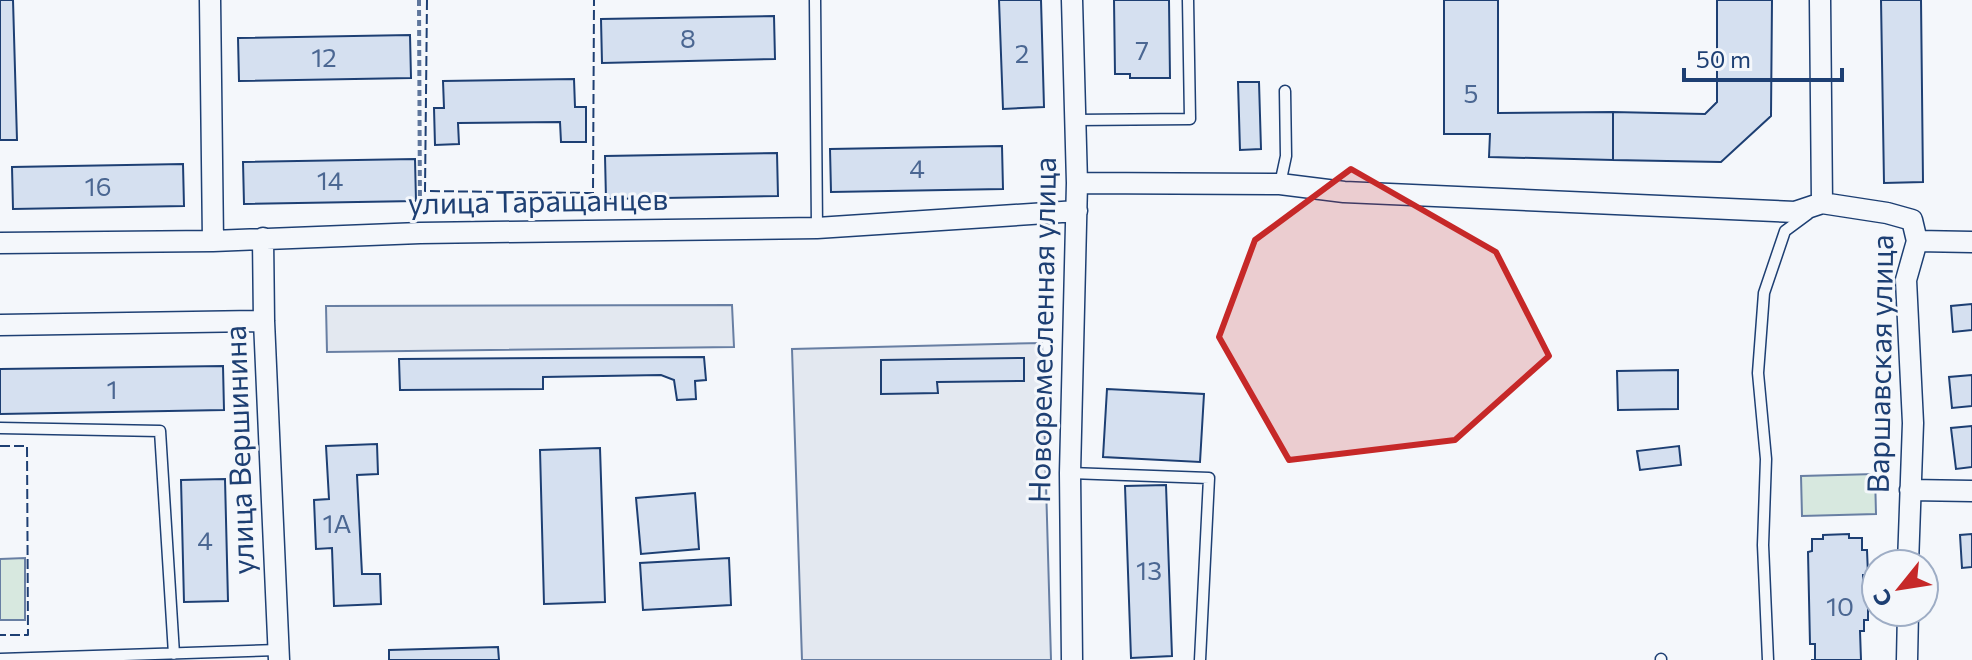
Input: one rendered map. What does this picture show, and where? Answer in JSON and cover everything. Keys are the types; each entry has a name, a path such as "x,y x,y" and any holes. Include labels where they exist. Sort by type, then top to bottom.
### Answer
{"street":[{"path":"210,0 213,241"},
{"name":"Новоремесленная улица","path":"1072,0 1077,183 1070,473 1072,660"},
{"path":"1077,183 1280,184 1344,192 1795,212 1822,203 1820,0"},
{"name":"Варшавская улица","path":"1822,203 1912,220 1917,241 1906,280 1913,423 1908,548"},
{"name":"улица Таращанцев","path":"0,243 817,228 1077,211"},
{"name":"улица Вершинина","path":"263,238 279,655"},
{"path":"1917,241 1972,242"},
{"path":"0,325 264,321"},
{"path":"1910,490 1972,491"},
{"path":"1907,660 1908,628"}],"lane":[{"path":"815,0 817,228"},
{"path":"1075,120 1190,119 1188,0"},
{"path":"1280,184 1286,156 1285,91"},
{"path":"1768,660 1763,545 1766,459 1758,373 1764,293 1785,231 1822,203"},
{"path":"0,428 160,431 174,654"},
{"path":"1070,473 1209,478 1200,660"},
{"path":"0,659 174,654 279,655"}],"path":[{"path":"419,0 420,233"}],"highlighted area":[{"path":"1351,169 1496,252 1549,356 1455,440 1289,460 1219,337 1255,240"}],"shaded area":[{"path":"732,305 734,347 327,352 326,306"},
{"path":"1042,343 1051,660 802,660 792,349"},
{"path":"1875,474 1876,514 1802,516 1801,476"},
{"path":"25,558 25,620 0,620 0,559"}],"building":[{"path":"0,0 13,0 17,140 0,140"},
{"path":"999,0 1041,0 1044,107 1003,109"},
{"path":"1114,0 1169,0 1170,78 1130,78 1130,74 1115,74"},
{"path":"1444,0 1498,0 1498,113 1613,112 1613,160 1489,157 1490,134 1444,134"},
{"path":"1717,0 1772,0 1771,116 1721,162 1613,160 1613,112 1705,114 1717,102"},
{"path":"1881,0 1921,0 1923,182 1884,183"},
{"path":"774,16 775,59 602,63 601,19"},
{"path":"410,35 411,78 239,81 238,38"},
{"path":"574,79 575,107 586,107 586,142 561,142 560,122 458,123 459,144 435,145 434,108 444,108 443,81"},
{"path":"1238,82 1259,82 1261,149 1240,150"},
{"path":"1002,146 1003,189 831,192 830,149"},
{"path":"777,153 778,196 606,199 605,156"},
{"path":"415,159 416,201 244,204 243,162"},
{"path":"183,164 184,206 13,209 12,167"},
{"path":"1972,304 1972,330 1953,332 1951,306"},
{"path":"704,357 706,380 695,381 696,399 677,400 674,380 661,375 543,377 543,389 400,390 399,359"},
{"path":"1024,358 1024,381 937,382 938,393 881,394 881,360"},
{"path":"223,366 224,410 0,414 0,369"},
{"path":"1678,370 1678,409 1618,410 1617,371"},
{"path":"1972,375 1972,406 1952,408 1949,377"},
{"path":"1107,389 1204,394 1200,462 1103,457"},
{"path":"1972,426 1972,467 1956,469 1951,428"},
{"path":"377,444 378,474 357,475 362,574 380,574 381,604 334,606 332,548 316,549 314,500 329,499 326,446"},
{"path":"1679,446 1681,465 1640,470 1637,451"},
{"path":"600,448 605,602 544,604 540,450"},
{"path":"225,479 228,601 184,602 181,480"},
{"path":"1166,485 1172,656 1131,658 1125,486"},
{"path":"695,493 699,549 641,554 636,498"},
{"path":"1849,534 1849,538 1862,538 1860,628 1864,631 1860,631 1861,660 1815,660 1815,644 1810,644 1808,552 1812,551 1812,539 1823,539 1823,535"},
{"path":"1972,534 1972,567 1962,568 1960,535"},
{"path":"729,558 731,605 643,610 640,563"},
{"path":"498,647 499,660 389,660 389,650"}],"fence":[{"path":"427,0 425,191 593,193 594,0"},
{"path":"0,446 27,446 28,635 0,635"}]}
